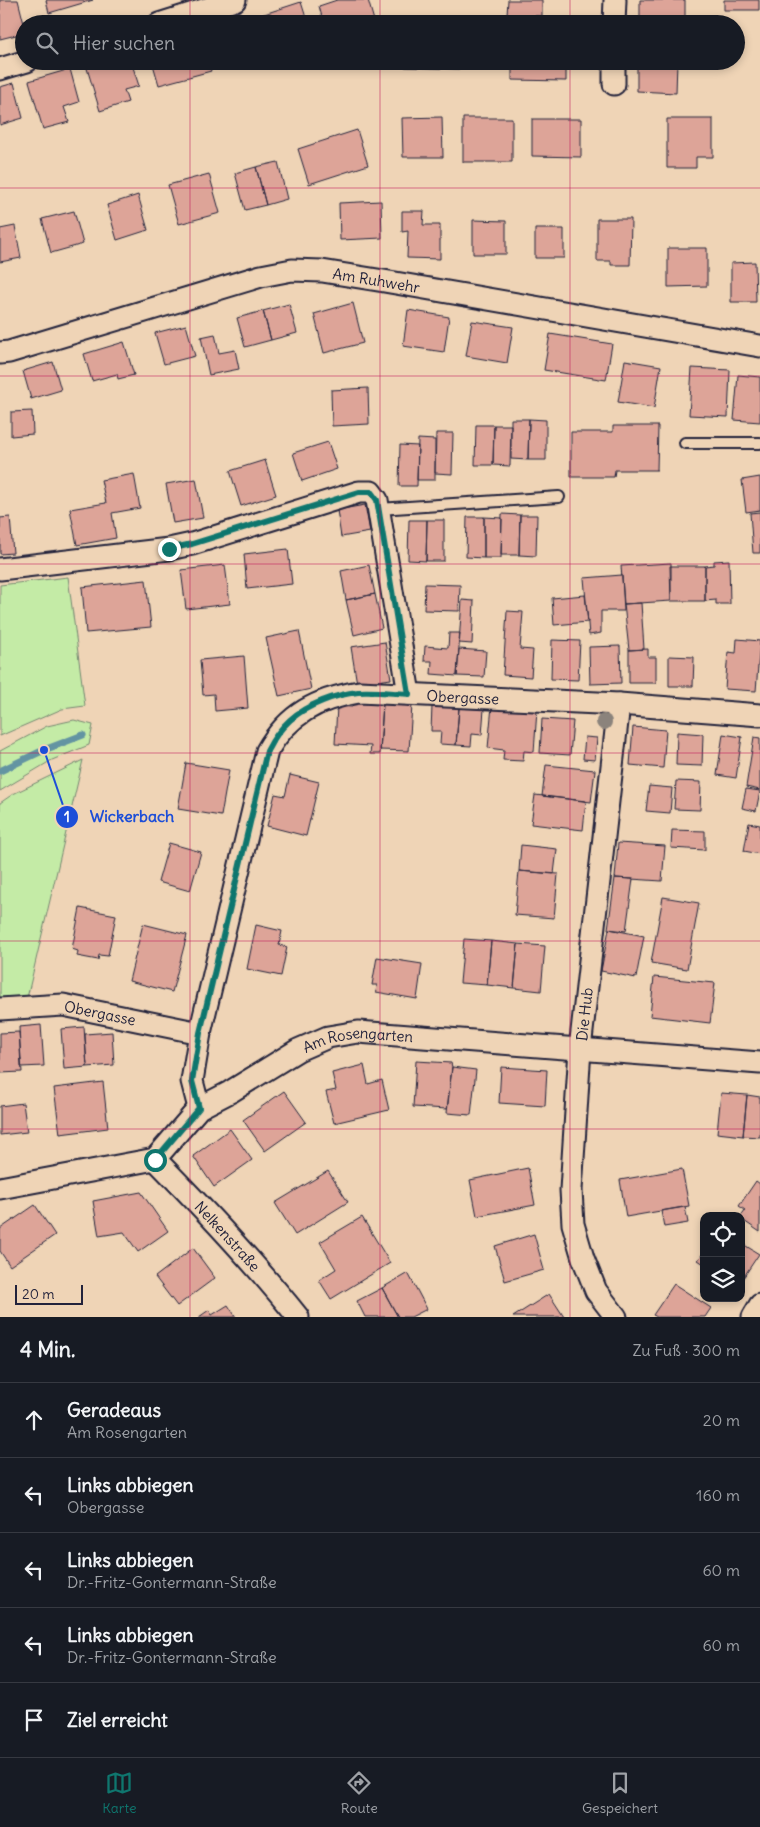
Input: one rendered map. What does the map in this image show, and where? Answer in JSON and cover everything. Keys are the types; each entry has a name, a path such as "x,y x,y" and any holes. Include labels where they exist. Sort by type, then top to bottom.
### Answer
{"street":[{"path":"188,15 236,0"},
{"path":"614,15 615,0"},
{"path":"0,69 15,65"},
{"path":"614,70 614,84"},
{"name":"Am Ruhwehr","path":"0,353 9,352 261,276 292,270 322,271 384,281 760,346"},
{"path":"0,569 177,547 359,492 371,492 377,500 409,694"},
{"name":"Obergasse","path":"199,1108 192,1081 200,1033 267,751 275,736 291,718 312,706 337,696 358,692 619,704 760,715"},
{"name":"Die Hub","path":"616,1317 596,1291 583,1258 573,1224 571,1190 580,1049 619,704"},
{"name":"Obergasse","path":"0,1009 63,1005 200,1033"},
{"name":"Am Rosengarten","path":"155,1160 199,1108 230,1092 298,1050 328,1037 358,1032 760,1063"},
{"path":"0,1188 155,1160"},
{"name":"Nelkenstraße","path":"155,1160 236,1244 298,1317"},
{"path":"753,1317 760,1305"}],"lane":[{"path":"685,443 760,443"},
{"path":"378,509 559,497"}],"green space":[{"path":"68,577 85,706 62,709 0,736 0,585"},
{"path":"74,720 93,725 89,745 52,760 0,791 0,751 47,726"},
{"path":"83,760 27,998 0,1000 0,803 13,794"}],"building":[{"path":"0,0 18,0 22,15 15,15 15,35 0,39"},
{"path":"46,0 93,0 49,13"},
{"path":"337,0 368,0 372,15 322,15 319,6"},
{"path":"508,0 542,0 542,15 507,15"},
{"path":"640,0 685,0 685,15 640,15"},
{"path":"724,0 759,0 759,10 724,10"},
{"path":"301,2 305,15 261,15"},
{"path":"70,70 79,102 64,107 69,122 43,129 29,81"},
{"path":"88,70 134,70 139,86 124,90 128,102 100,111"},
{"path":"155,70 211,71 159,85"},
{"path":"512,70 566,70 566,81 512,80"},
{"path":"637,70 677,70 676,93 637,91"},
{"path":"14,83 23,118 0,125 0,87"},
{"path":"442,117 443,157 403,157 402,118"},
{"path":"463,118 512,118 512,162 463,162"},
{"path":"532,119 581,119 581,157 532,156"},
{"path":"667,119 713,119 713,157 696,157 696,168 667,168"},
{"path":"357,130 368,165 309,184 298,149"},
{"path":"278,162 287,199 266,205 256,167"},
{"path":"256,167 266,205 245,210 235,173"},
{"path":"209,174 220,213 179,224 168,185"},
{"path":"138,195 148,230 117,240 107,205"},
{"path":"381,201 382,238 340,240 339,203"},
{"path":"74,211 83,244 51,253 42,219"},
{"path":"402,211 424,211 423,225 440,225 440,259 407,258 408,231 402,232"},
{"path":"597,219 631,219 630,265 611,265 611,261 597,261"},
{"path":"473,220 506,221 506,254 473,254"},
{"path":"15,226 21,258 0,262 0,229"},
{"path":"535,229 564,229 564,258 535,258"},
{"path":"668,248 707,248 707,286 668,287"},
{"path":"755,262 756,302 731,302 731,263"},
{"path":"353,303 363,343 324,353 314,314"},
{"path":"289,304 297,333 271,340 263,311"},
{"path":"408,310 449,317 444,352 403,346"},
{"path":"263,311 271,340 245,347 237,318"},
{"path":"472,321 513,327 507,363 466,356"},
{"path":"186,325 195,356 164,364 155,333"},
{"path":"215,334 219,353 235,350 239,369 209,375 201,337"},
{"path":"550,334 612,344 606,380 544,370"},
{"path":"124,342 134,375 118,379 117,374 92,381 84,354"},
{"path":"625,360 661,366 654,408 618,402"},
{"path":"53,362 61,390 31,399 23,371"},
{"path":"692,368 730,370 728,417 689,415"},
{"path":"738,375 760,377 760,422 734,420"},
{"path":"368,388 369,424 332,426 331,390"},
{"path":"32,411 33,434 11,436 11,412"},
{"path":"511,419 529,419 528,460 511,459"},
{"path":"529,419 546,420 546,460 528,460"},
{"path":"476,425 494,425 493,465 475,465"},
{"path":"494,425 511,425 510,466 493,465"},
{"path":"613,426 658,426 657,470 615,470 614,477 571,477 571,432 613,432"},
{"path":"436,433 453,433 452,474 435,473"},
{"path":"418,439 435,440 435,480 417,480"},
{"path":"328,442 337,469 302,481 293,453"},
{"path":"400,445 418,446 417,486 399,486"},
{"path":"265,460 276,495 241,506 230,471"},
{"path":"134,474 140,508 112,513 116,538 77,545 70,509 106,503 101,480"},
{"path":"760,477 760,510 746,512 742,480"},
{"path":"196,479 203,518 173,523 166,484"},
{"path":"365,505 370,532 341,537 337,510"},
{"path":"760,512 760,553 753,553 750,513"},
{"path":"502,514 520,515 519,555 501,555"},
{"path":"520,515 537,515 536,556 519,555"},
{"path":"10,517 13,553 0,554 0,518"},
{"path":"467,517 484,517 484,558 466,557"},
{"path":"484,517 502,518 501,558 484,558"},
{"path":"409,520 427,520 426,561 408,560"},
{"path":"427,520 444,520 444,561 426,561"},
{"path":"288,549 292,584 247,589 244,554"},
{"path":"729,560 730,604 716,604 716,600 705,601 705,566 714,565 714,561"},
{"path":"671,563 671,601 624,604 621,566"},
{"path":"225,565 230,604 186,609 181,570"},
{"path":"369,565 375,594 346,600 341,571"},
{"path":"670,566 705,566 705,601 671,601"},
{"path":"622,575 624,611 601,611 601,633 589,635 584,578"},
{"path":"146,580 151,627 86,633 82,587"},
{"path":"425,584 460,585 459,611 424,610"},
{"path":"375,594 382,628 354,635 346,600"},
{"path":"585,595 588,622 554,625 552,598"},
{"path":"462,600 474,601 472,644 459,643"},
{"path":"641,603 644,649 629,650 624,604"},
{"path":"507,611 523,612 520,649 533,650 531,677 503,675"},
{"path":"299,631 311,689 279,696 266,638"},
{"path":"449,633 460,633 457,676 431,674 432,661 424,661 425,646 448,648"},
{"path":"737,639 760,641 756,691 725,689 728,652 736,653"},
{"path":"552,640 580,641 578,680 551,679"},
{"path":"385,642 391,679 357,684 351,647"},
{"path":"620,646 621,683 590,684 589,647"},
{"path":"459,649 486,651 484,677 457,676"},
{"path":"648,649 648,657 656,657 656,683 629,683 629,650"},
{"path":"244,656 248,708 215,711 214,694 203,695 200,660"},
{"path":"669,656 694,657 693,686 669,686"},
{"path":"353,701 383,703 380,754 370,754 371,746 335,744 337,706 352,707"},
{"path":"383,703 412,705 409,751 380,750"},
{"path":"432,706 459,708 456,745 440,744 441,731 431,731"},
{"path":"492,706 537,710 534,752 524,751 523,761 503,760 504,750 488,748"},
{"path":"459,708 484,709 482,735 472,734 471,746 456,745"},
{"path":"542,719 573,721 570,755 540,753"},
{"path":"633,727 666,730 663,768 630,765"},
{"path":"677,732 703,734 702,766 676,765"},
{"path":"723,734 742,737 736,778 717,775"},
{"path":"585,737 597,738 595,760 583,759"},
{"path":"754,737 760,738 760,790 746,787"},
{"path":"186,763 229,770 221,816 178,809"},
{"path":"546,765 595,770 591,802 542,796"},
{"path":"290,775 319,782 306,836 267,826 275,794 285,796"},
{"path":"676,781 701,782 700,810 674,809"},
{"path":"649,786 672,788 670,813 646,811"},
{"path":"746,789 760,791 756,811 742,808"},
{"path":"535,795 586,801 583,830 531,824"},
{"path":"749,823 760,825 760,854 744,851"},
{"path":"672,830 705,831 705,850 671,848"},
{"path":"169,843 201,852 190,891 158,882"},
{"path":"618,843 665,846 662,881 615,878"},
{"path":"521,845 557,849 554,874 519,871"},
{"path":"519,871 558,874 554,918 515,915"},
{"path":"615,878 633,879 626,931 608,929"},
{"path":"663,897 699,903 687,969 651,963"},
{"path":"80,908 116,915 108,956 99,955 98,960 77,956 78,951 72,949"},
{"path":"143,924 187,935 172,992 129,981"},
{"path":"256,925 282,931 279,945 287,947 281,976 247,969"},
{"path":"609,929 644,936 636,978 601,971"},
{"path":"464,939 491,941 487,985 460,983"},
{"path":"491,941 518,944 514,988 487,985"},
{"path":"518,944 545,946 541,991 514,988"},
{"path":"377,957 422,964 417,999 376,992 377,985 372,985"},
{"path":"654,977 715,983 710,1023 650,1016"},
{"path":"41,1025 44,1066 21,1067 19,1027"},
{"path":"84,1027 87,1067 64,1069 61,1029"},
{"path":"19,1032 22,1072 0,1073 0,1033"},
{"path":"112,1032 114,1065 87,1067 85,1034"},
{"path":"416,1061 451,1063 447,1109 413,1107"},
{"path":"364,1065 368,1084 382,1080 389,1110 334,1123 326,1092 336,1090 332,1073"},
{"path":"452,1067 476,1070 471,1115 447,1113"},
{"path":"501,1067 547,1070 545,1106 499,1103"},
{"path":"103,1082 108,1128 60,1134 54,1088"},
{"path":"284,1091 306,1122 265,1151 243,1120"},
{"path":"721,1093 747,1095 743,1136 717,1133"},
{"path":"747,1095 760,1097 760,1137 743,1136"},
{"path":"23,1103 27,1132 0,1135 0,1106"},
{"path":"230,1129 252,1160 214,1187 193,1156"},
{"path":"528,1168 535,1205 477,1216 470,1180"},
{"path":"682,1169 689,1206 626,1217 620,1180"},
{"path":"328,1171 348,1202 295,1235 275,1203"},
{"path":"756,1181 760,1184 760,1232 745,1222 745,1210 739,1206"},
{"path":"141,1192 168,1231 138,1252 124,1232 99,1236 93,1201"},
{"path":"35,1205 55,1235 10,1266 0,1251 0,1229"},
{"path":"685,1207 688,1223 664,1227 661,1211"},
{"path":"362,1217 390,1263 331,1299 319,1280 336,1269 320,1242"},
{"path":"534,1234 544,1270 505,1281 495,1246"},
{"path":"745,1245 759,1254 745,1275"},
{"path":"193,1248 215,1278 177,1306 155,1277"},
{"path":"408,1273 427,1309 411,1317 398,1317 382,1288"},
{"path":"674,1284 711,1308 705,1317 657,1317 653,1315"},
{"path":"382,1288 398,1317 365,1317 357,1301"},
{"path":"549,1294 564,1317 513,1317"},
{"path":"228,1305 236,1317 199,1317 209,1310 212,1315"}],"waterway":[{"path":"0,771 44,750 83,735"}],"place":[{"name":"Wickerbach","path":"44,750"}],"route":[{"path":"155,1160 199,1108 192,1081 200,1033 267,751 275,736 291,718 312,706 337,696 358,692 409,694 377,500 371,492 359,492 192,544 169,549"}]}
